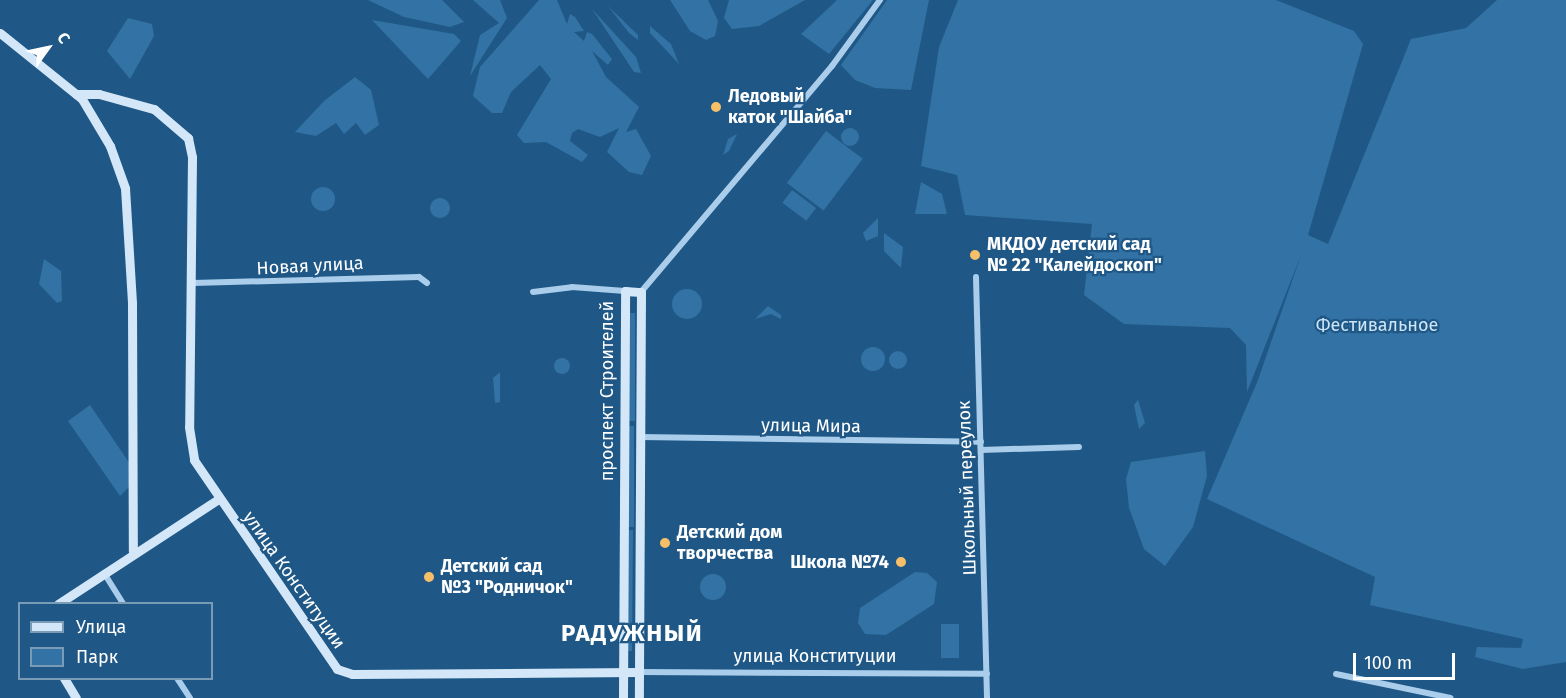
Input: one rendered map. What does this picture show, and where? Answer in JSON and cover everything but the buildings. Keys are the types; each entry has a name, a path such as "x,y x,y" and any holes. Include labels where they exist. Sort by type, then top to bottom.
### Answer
{"street":[{"path":"641,292 832,66 880,0"},
{"path":"0,33 76,94 110,146 127,197 136,527 133,551"},
{"name":"улица Конституции","path":"76,94 99,94 154,110 188,138 193,283 192,450 217,500 342,671 987,675"},
{"name":"Новая улица","path":"193,283 419,277 427,282"},
{"name":"Школьный переулок","path":"976,277 987,698"},
{"path":"533,292 572,287 624,291"},
{"name":"проспект Строителей","path":"623,698 624,291 641,292 639,698"},
{"name":"улица Мира","path":"640,437 1079,447"},
{"path":"60,602 133,551 165,535 217,500"},
{"path":"136,527 145,537 165,535"},
{"path":"103,573 122,602"},
{"path":"1336,674 1451,698"},
{"path":"65,680 76,698"},
{"path":"178,680 190,698"}],"green space":[{"path":"368,0 442,0 464,22 450,27 404,17"},
{"path":"473,0 500,0 507,18 470,76 480,35 499,23"},
{"path":"539,0 557,0 567,24 570,14 575,17 584,31 574,32 584,41 587,32 592,34 612,59 608,65 592,51 606,77 639,107 626,132 636,129 651,156 642,175 629,172 607,152 619,128 600,137 578,129 572,133 570,141 588,155 582,162 546,142 524,143 517,135 551,79 540,65 511,92 502,113 492,113 473,96 480,67"},
{"path":"670,0 708,0 718,21 715,36 706,40 690,31"},
{"path":"729,0 805,0 759,26 732,29 724,18"},
{"path":"837,0 873,0 829,54 801,34"},
{"path":"887,0 929,0 911,90 875,88 855,80 841,65"},
{"name":"Фестивальное","path":"958,0 1276,0 1354,31 1363,44 1308,235 1328,244 1411,39 1466,28 1497,0 1566,0 1566,662 1523,669 1475,657 1477,647 1521,648 1523,639 1370,605 1375,577 1207,499 1258,380 1301,255 1247,392 1246,345 1230,328 1124,324 1084,295 1092,224 965,215 957,175 921,166 939,47"},
{"path":"608,6 638,35 638,40 629,33"},
{"path":"592,9 636,57 641,73 634,72"},
{"path":"128,18 152,24 154,36 130,79 107,51"},
{"path":"372,20 454,34 461,41 428,79"},
{"path":"650,26 671,44 679,64 650,33"},
{"path":"355,77 371,90 379,125 365,135 356,123 344,134 336,123 316,136 295,132 324,101"},
{"path":"850,128 856,131 859,137 856,143 850,146 844,143 841,137 844,131"},
{"path":"826,131 863,159 824,211 787,183"},
{"path":"737,134 729,151 723,155 728,139"},
{"path":"921,182 942,194 947,214 915,214"},
{"path":"323,187 332,190 335,199 332,208 323,211 314,208 311,199 314,190"},
{"path":"792,190 816,208 806,221 782,203"},
{"path":"436,198 444,198 450,204 450,212 444,218 436,218 430,212 430,204"},
{"path":"878,218 878,236 866,241 863,233"},
{"path":"884,233 903,247 901,268 884,251"},
{"path":"44,259 61,271 62,301 57,303 39,284"},
{"path":"687,289 697,294 702,304 697,314 687,319 677,314 672,304 677,294"},
{"path":"768,306 781,315 781,319 771,314 755,319"},
{"path":"627,313 635,313 635,421 627,421"},
{"path":"873,347 881,351 885,359 881,367 873,371 865,367 861,359 865,351"},
{"path":"898,351 904,354 907,360 904,366 898,369 892,366 889,360 892,354"},
{"path":"562,358 570,366 562,374 554,366"},
{"path":"500,372 500,402 495,403 493,378"},
{"path":"1138,400 1145,423 1139,429 1134,405"},
{"path":"90,405 130,464 129,487 120,496 68,421"},
{"path":"628,426 634,426 634,527 628,527"},
{"path":"1205,451 1207,476 1193,527 1165,566 1144,549 1129,508 1126,479 1131,462"},
{"path":"628,530 633,530 632,651 626,651"},
{"path":"915,572 927,573 937,582 934,604 886,635 865,634 858,623 860,608"},
{"path":"713,574 722,578 726,587 722,596 713,600 704,596 700,587 704,578"},
{"path":"941,624 959,624 959,658 941,658"}],"place":[{"name":"Ледовый каток \"Шайба\"","path":"716,107"},
{"name":"МКДОУ детский сад № 22 \"Калейдоскоп\"","path":"975,255"},
{"name":"Детский дом творчества","path":"665,543"},
{"name":"Школа №74","path":"901,562"},
{"name":"Детский сад №3 \"Родничок\"","path":"429,577"}],"district":[{"name":"РАДУЖНЫЙ","path":"632,634"}]}
